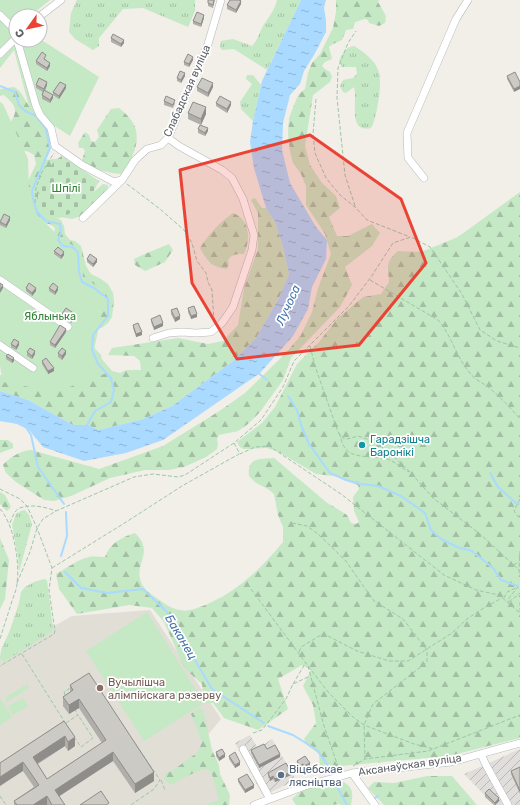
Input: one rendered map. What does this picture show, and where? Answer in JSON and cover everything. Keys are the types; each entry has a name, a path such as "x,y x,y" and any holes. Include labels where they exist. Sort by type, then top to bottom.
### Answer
{"street":[{"path":"48,10 60,0"},
{"name":"Слабадская вуліца","path":"83,218 122,180 135,160 147,150 161,145 168,138 208,44 221,0"},
{"path":"424,178 408,158 407,133 456,19 468,0"},
{"path":"0,15 8,23"},
{"path":"0,54 8,46"},
{"path":"19,48 36,106 50,128 55,146 82,165 114,182 122,180"},
{"path":"153,338 169,333 196,333 213,330 222,323 233,307 252,250 254,235 243,199 232,178 222,170 179,146 168,138"},
{"path":"0,280 68,327"},
{"path":"0,345 34,368"},
{"name":"Аксанаўская вуліца","path":"254,805 305,786 352,773 451,762 520,743"},
{"path":"243,749 270,799"},
{"path":"481,754 508,805"},
{"path":"352,773 375,805"}],"path":[{"path":"355,207 345,175 337,98 338,68 348,43 356,31"},
{"path":"316,99 313,134 315,153 326,178 340,195 355,207 367,220 411,237 430,247 462,294 480,330 497,341 520,348"},
{"path":"36,202 36,188 42,172 53,156 55,146"},
{"path":"122,180 160,209 184,230 192,243 197,261 206,273 212,290 213,330"},
{"path":"0,639 37,528 43,519 56,511 134,477 153,474 178,477 185,475 234,443 261,420 283,387 294,361 348,306 369,280 393,244 411,237"},
{"path":"369,280 438,320 445,328 461,362 471,375 514,411 520,419"},
{"path":"310,346 315,366 344,448 354,455 388,459 411,473"},
{"path":"338,432 343,438 347,439 358,436 375,442 389,452 411,473 433,498 480,534 519,570"},
{"path":"234,443 240,454"},
{"path":"52,568 182,486 255,447 268,446 341,494 444,575 476,590 499,595 520,612"},
{"path":"0,489 20,499 27,506 37,528 52,568 49,590 55,633 0,666"},
{"path":"520,499 514,511 520,519"},
{"path":"10,523 18,510 27,506 48,508 56,511"},
{"path":"0,509 10,523 16,554 18,583"},
{"path":"292,523 308,526 318,534 345,560 374,601 403,619 427,650 427,662 373,704 364,725 365,759"},
{"path":"520,551 520,577"},
{"path":"513,565 519,562"},
{"path":"299,653 301,647 320,635 326,635 357,651 388,661 408,661 452,633 467,619 482,609 503,598 507,592 518,587 509,598 508,602"},
{"path":"251,589 328,692 353,717 364,725 414,744 435,749"},
{"path":"508,602 520,593"},
{"path":"520,601 520,612"},
{"path":"22,654 65,723"},
{"path":"253,733 262,730 286,699 306,662"},
{"path":"308,666 324,726 341,776 354,765 365,759 428,751 520,715"},
{"path":"293,684 310,675"},
{"path":"67,698 64,692 70,688"},
{"path":"73,735 81,747 93,738 74,709"},
{"path":"63,725 78,715"},
{"path":"129,734 160,780 165,790"},
{"path":"131,805 154,789 160,780"},
{"path":"0,796 6,805"}],"highlighted area":[{"path":"310,135 401,199 426,263 359,345 237,359 192,283 180,170"}],"shaded area":[{"name":"Вучылішча алімпійскага рэзерву","path":"150,610 221,719 201,743 227,805 0,805 0,656 72,616"},
{"name":"Віцебскае лясніцтва","path":"250,735 257,747 260,747 272,739 296,780 263,796 235,743"},
{"path":"520,749 520,805 494,805 464,774"}],"green space":[{"path":"0,0 50,0 40,8 8,8 8,48 48,48 48,44 99,77 70,136 30,110 14,50 0,68"},
{"path":"77,0 195,0 195,11 188,27 143,8 123,9 99,38 99,46 93,50 75,39 69,32 71,13"},
{"path":"277,0 301,0 267,70 234,49 222,50 220,47 221,41 233,39 252,46 273,11"},
{"path":"336,0 379,0 378,2 386,16 385,23 379,26 369,23 368,20 365,19 355,22 353,29 346,30 342,40 329,47 332,59 325,62 322,66 330,72 332,77 330,82 313,95 305,146 310,165 322,183 336,196 340,208 329,217 337,236 348,236 372,224 380,233 372,246 345,267 352,285 340,307 291,358 283,380 260,412 248,424 238,431 219,435 217,439 217,449 206,457 184,467 168,470 145,470 110,478 71,496 54,501 44,500 16,482 6,473 3,465 9,459 31,450 99,469 163,446 221,410 245,393 285,354 301,335 312,312 318,288 331,254 325,234 306,205 306,186 301,174 293,163 288,134 289,118 299,94 305,89 308,73 312,63 320,54 333,28 336,12"},
{"path":"354,46 373,61 379,73 380,85 378,101 371,128 359,126 356,121 354,87 346,93 343,92 340,86 343,80 353,78 357,74 356,67 342,67 339,61 346,49"},
{"path":"247,75 253,75 261,85 253,121 241,109 240,102 252,84 246,79"},
{"path":"14,87 21,93 29,106 40,117 46,127 50,138 50,144 48,155 45,160 66,158 89,196 103,184 108,185 106,194 81,216 72,219 51,215 61,220 64,226 65,234 70,240 75,241 81,246 86,266 91,274 108,284 113,293 114,301 112,317 108,323 96,330 89,342 101,355 102,364 105,369 120,373 126,370 141,370 140,361 134,356 108,355 112,348 178,338 208,344 223,341 238,325 244,288 258,249 258,213 251,200 255,198 262,208 266,208 276,224 289,274 279,298 256,338 233,361 172,406 143,419 99,430 88,425 73,425 28,400 0,391 0,375 5,376 53,239 55,228 50,224 41,224 29,212 28,181 36,164 34,155 18,149 8,127 15,114 14,107 9,99 4,95 0,96 0,89"},
{"name":"Яблынька","path":"0,102 3,104 28,159 29,191 36,213 61,239 82,250 83,277 106,292 94,350 112,371 56,392 3,382 0,366"},
{"path":"119,108 132,121 137,136 133,156 121,174 100,170 85,163 82,160 85,151 83,148 79,148 78,143 85,132 89,135 91,141 95,142 99,137 97,130 111,109"},
{"name":"Шпілі","path":"62,156 99,181 91,197 73,212 60,218 48,217 41,209 37,199 41,185 54,161"},
{"path":"520,192 520,738 449,756 340,766 328,773 320,767 319,754 307,745 304,739 316,723 313,705 303,686 311,670 302,665 278,679 288,709 258,730 224,718 213,703 202,703 200,699 203,693 202,684 185,669 164,622 152,608 129,605 77,614 59,589 56,574 85,558 105,557 113,544 126,536 135,533 141,539 144,551 139,573 141,583 148,592 155,597 172,608 185,611 200,607 224,596 246,580 266,562 283,542 283,527 278,515 274,494 256,483 249,476 250,465 252,462 259,459 274,458 326,502 347,515 351,523 356,524 359,522 354,511 353,497 359,489 358,485 349,482 342,477 316,474 279,452 267,448 243,449 237,442 262,423 275,407 297,364 319,342 337,319 363,297 381,294 389,282 389,262 398,251 421,252 458,237"},
{"path":"233,213 239,216 246,225 248,230 248,242 244,254 235,255 228,260 229,264 227,269 217,267 210,263 200,248 223,220"},
{"path":"169,244 173,250 165,262 145,271 135,265 134,259"},
{"path":"0,440 8,440 13,444 13,448 0,453"},
{"path":"0,492 5,495 11,507 7,511 0,504"},
{"path":"25,510 29,515 32,524 19,572 18,556 12,525 16,514"},
{"path":"0,538 9,560 5,599 0,609"},
{"path":"44,579 47,580 53,629 51,632 4,662 0,658 1,650 10,630 21,592 25,587"},
{"path":"147,612 204,703 144,741 86,651"},
{"path":"27,684 29,688 7,702 5,698"},
{"path":"0,698 12,717 0,725"},
{"path":"23,698 28,706 13,715 8,706"},
{"path":"198,708 203,709 212,750 219,765 220,774 230,795 229,805 205,805 219,800 212,774 207,769 192,774 170,785 164,779 165,773 172,771 198,752 202,742 191,714"},
{"path":"427,776 452,776 477,805 384,805 368,788 374,782 394,783"},
{"path":"344,782 350,787 352,792 351,805 296,805 292,799 297,794 310,788"}],"water":[{"name":"Лучоса","path":"301,0 326,0 324,8 326,32 304,71 300,84 290,95 283,123 282,150 290,183 316,227 327,240 326,259 312,287 308,309 293,336 260,373 163,440 126,453 84,461 43,447 29,430 17,424 0,421 0,391 28,400 73,425 88,425 99,430 143,419 172,406 233,361 256,338 279,298 289,274 276,224 266,208 254,168 250,142 262,81"}],"building":[{"path":"208,0 214,0 213,5 208,3"},
{"path":"230,0 241,1 236,10 227,5"},
{"path":"197,12 204,15 201,24 193,21"},
{"path":"113,34 124,40 121,44 111,38"},
{"path":"42,52 46,55 44,59 50,63 47,68 36,61"},
{"path":"188,54 193,57 189,64 184,62"},
{"path":"180,71 185,73 181,80 177,78"},
{"path":"515,72 520,82 520,86 514,89 507,76"},
{"path":"39,78 47,82 44,89 36,85"},
{"path":"202,78 213,83 208,93 197,87"},
{"path":"60,82 66,85 59,96 53,92"},
{"path":"44,90 53,95 50,100 42,95"},
{"path":"166,96 175,100 173,105 164,101"},
{"path":"220,96 231,102 227,109 216,103"},
{"path":"193,102 206,107 201,119 188,113"},
{"path":"200,125 208,128 205,133 198,129"},
{"path":"4,214 10,217 6,225 0,222"},
{"path":"58,247 64,252 61,256 54,251"},
{"path":"90,254 97,259 93,264 87,259"},
{"path":"0,283 3,285 0,290"},
{"path":"29,283 36,288 32,293 26,288"},
{"path":"53,283 58,287 55,292 49,288"},
{"path":"194,306 197,314 191,316 188,308"},
{"path":"66,308 75,314 71,320 62,314"},
{"path":"177,308 180,316 175,318 171,310"},
{"path":"160,315 163,323 154,327 151,319"},
{"path":"138,323 142,332 136,334 133,325"},
{"path":"60,325 66,329 55,345 50,342"},
{"path":"14,339 19,342 16,347 11,344"},
{"path":"30,348 35,351 32,356 27,352"},
{"path":"62,348 66,351 62,356 58,353"},
{"path":"8,354 14,358 12,360 6,356"},
{"path":"46,358 54,368 48,371 42,361"},
{"path":"89,673 154,772 135,784 113,752 55,790 65,805 52,805 47,796 33,805 17,805 14,801 39,785 23,762 0,777 0,763 64,721 75,737 68,742 65,736 33,757 47,779 106,740 79,699 69,705 63,697 73,690 70,685"},
{"path":"264,744 267,749 275,745 280,754 259,765 251,750"},
{"path":"222,749 225,754 219,758 216,752"},
{"path":"235,752 240,762 235,765 229,756"},
{"path":"305,756 310,763 300,766 297,761"},
{"name":"Віцебскае лясніцтва","path":"286,763 291,772 275,779 273,776 270,778 268,773"},
{"path":"520,767 520,791 511,771"},
{"path":"247,774 254,785 245,790 238,779"},
{"path":"489,789 499,798 495,803 485,793"},
{"path":"101,791 109,803 106,805 80,805"}],"waterway":[{"path":"0,86 15,92 19,105 25,111 36,116 46,129 50,148 32,191 37,212 46,221 60,224 61,233 58,240 63,246 72,247 78,252 79,272 82,282 94,288 108,299 108,316 93,335 92,350 98,364 111,378 114,390 111,402 95,411 87,425"},
{"path":"257,372 267,380"},
{"path":"288,396 297,410 301,425 309,444 330,473 346,480 378,486 401,496 425,513 431,530 441,539 457,547 472,551 493,568 501,580 518,586"},
{"name":"Баканец","path":"25,426 31,435 38,467 64,504"},
{"path":"490,473 498,487 517,504"},
{"name":"Баканец","path":"61,556 67,536 66,512"},
{"name":"Баканец","path":"65,572 81,588 107,593 143,589 166,611 212,689 264,723"},
{"name":"Баканец","path":"268,726 293,735 317,750 330,768"},
{"name":"Баканец","path":"335,783 347,805"}],"place":[{"name":"Гарадзішча Баронікі","path":"362,445"},
{"name":"Вучылішча алімпійскага рэзерву","path":"100,688"},
{"name":"Віцебскае лясніцтва","path":"281,775"}]}
